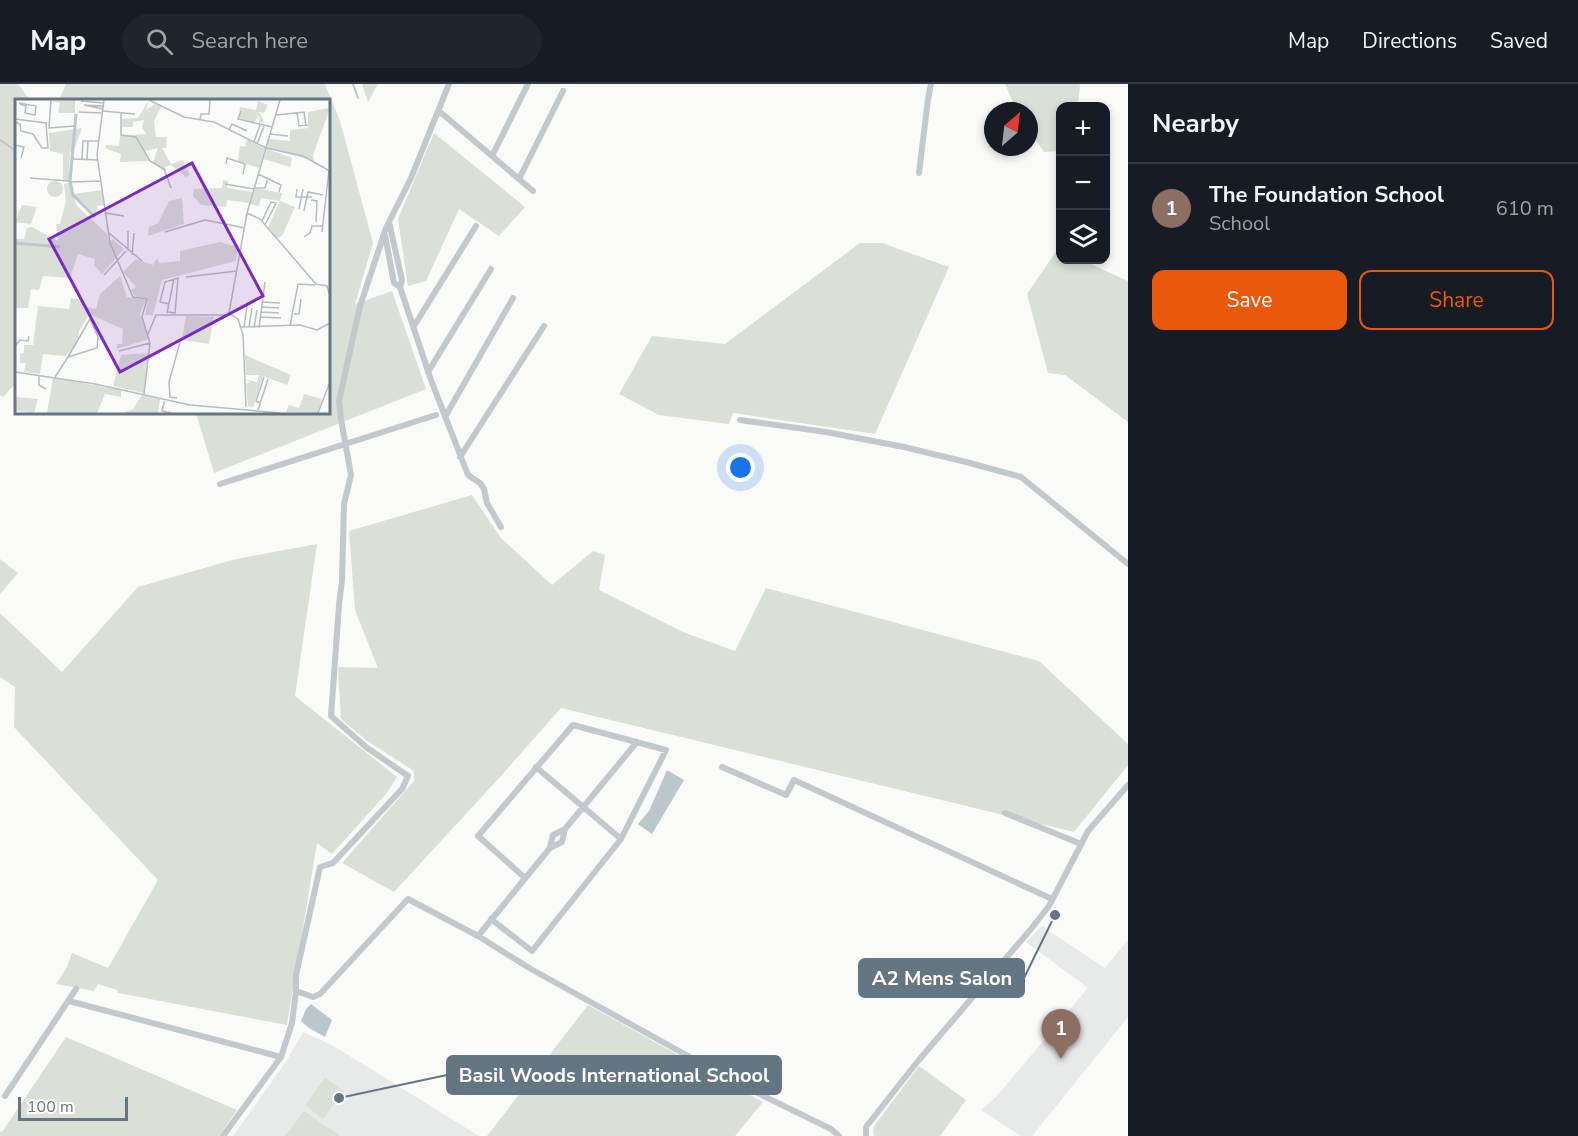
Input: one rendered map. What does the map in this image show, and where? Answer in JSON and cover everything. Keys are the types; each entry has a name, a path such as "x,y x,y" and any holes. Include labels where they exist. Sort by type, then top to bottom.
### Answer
{"street":[{"path":"223,1136 280,1057 292,1023 296,975 320,867 333,863 402,789 408,776 366,747 331,716 342,580 344,504 351,475 340,419 339,400 360,306 385,232 411,178 449,84"},
{"path":"492,156 528,84"},
{"path":"919,173 931,84"},
{"path":"519,179 563,91"},
{"path":"439,111 533,191"},
{"path":"389,222 402,280 400,287 428,372 468,475 480,483 484,489 488,503 501,527"},
{"path":"414,326 476,226"},
{"path":"385,232 394,283 400,287"},
{"path":"428,372 491,269"},
{"path":"445,417 513,298"},
{"path":"460,457 544,326"},
{"path":"220,484 436,415"},
{"path":"740,420 826,432 904,447 1021,477 1128,564"},
{"path":"491,919 532,951 621,839 666,750 573,725 478,836 525,878"},
{"path":"477,936 550,848 562,842 565,829 637,742"},
{"path":"536,767 621,839"},
{"path":"722,767 786,795 794,780 1052,899"},
{"path":"866,1136 866,1127 918,1061 1049,906 1088,831 1128,785"},
{"path":"1005,813 1081,844"},
{"path":"296,991 313,997 320,994 408,899 735,1082 831,1129 839,1136"},
{"path":"5,1096 76,989"},
{"path":"69,1001 280,1057"}],"shaded area":[{"path":"0,84 18,84 29,99 15,99 15,384 3,397 0,395"},
{"path":"66,84 325,84 340,121 373,243 355,304 392,291 426,389 214,473 196,414 330,414 330,99 59,99"},
{"path":"362,84 378,84 368,102"},
{"path":"1005,84 1080,84 1078,102 1056,102 1056,151 1044,152 1038,143 1038,102 1013,102"},
{"path":"434,133 525,207 499,236 459,209 426,281 408,286 398,219"},
{"path":"860,243 882,243 949,267 875,434 733,413 729,424 659,415 619,394 652,336 725,344"},
{"path":"1056,251 1056,264 1091,264 1128,281 1128,422 1065,375 1048,373 1027,294"},
{"path":"472,495 501,538 552,585 593,551 605,555 599,590 683,632 735,651 766,588 1039,661 1128,744 1128,765 1074,832 561,708 394,892 342,863 414,781 414,771 366,740 341,719 338,667 378,668 355,610 349,531"},
{"path":"317,544 295,696 397,777 386,794 332,854 317,843 287,1025 118,993 117,990 98,984 94,991 56,984 67,967 72,953 108,968 158,880 14,727 15,687 0,677 0,613 62,672 138,587 236,559"},
{"path":"0,559 18,573 0,594"},
{"path":"667,770 684,780 652,834 638,824 649,811"},
{"path":"1042,926 1105,968 1128,940 1128,1017 1032,1136 1021,1136 981,1110 996,1097 1088,988 1026,942"},
{"path":"311,1004 332,1020 325,1037 301,1021"},
{"path":"588,1005 763,1102 735,1136 487,1136"},
{"path":"303,1032 332,1045 479,1136 233,1136 287,1060"},
{"path":"66,1037 237,1110 219,1136 0,1136 0,1131 2,1132"},
{"path":"919,1066 966,1100 940,1136 875,1136 874,1126"},
{"path":"325,1078 344,1091 323,1119 305,1105"},
{"path":"304,1111 339,1135 339,1136 285,1136"}],"waterway":[{"path":"353,84 358,98"},
{"path":"0,140 15,150"}],"place":[{"name":"A2 Mens Salon","path":"1055,915"},
{"name":"The Foundation School","path":"1061,1059"},
{"name":"Basil Woods International School","path":"339,1098"}]}
